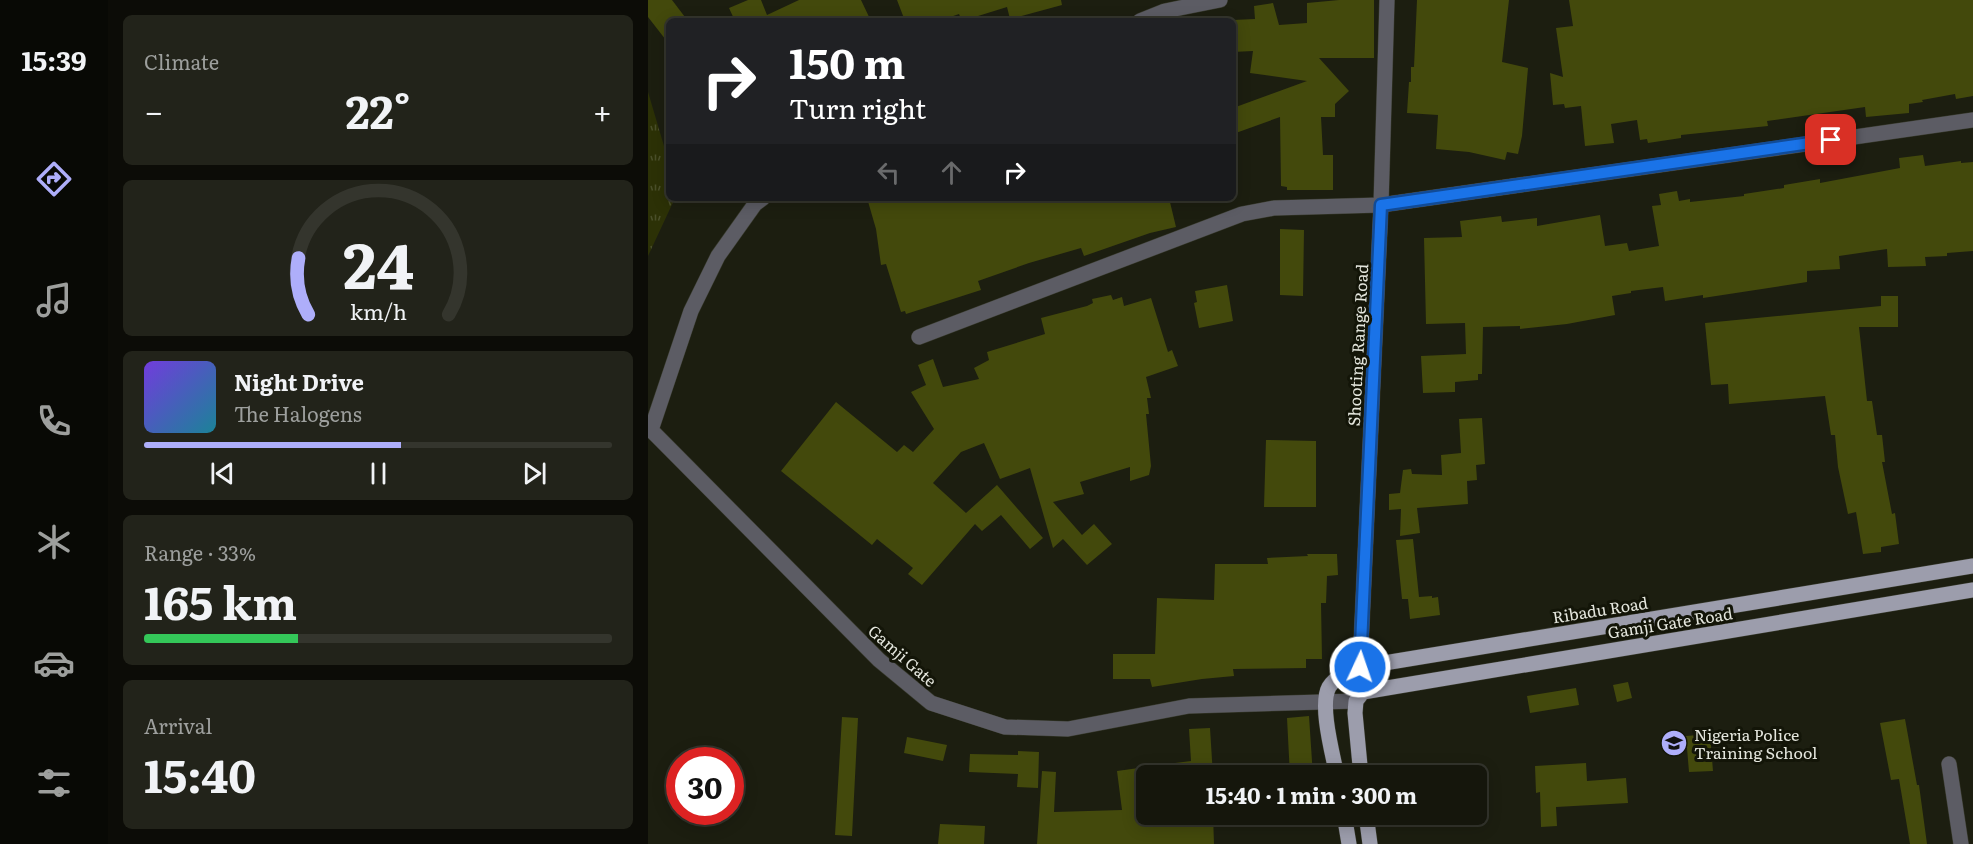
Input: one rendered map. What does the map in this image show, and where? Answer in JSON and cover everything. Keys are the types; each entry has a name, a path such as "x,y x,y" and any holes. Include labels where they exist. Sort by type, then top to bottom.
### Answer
{"main road":[{"name":"Ribadu Road","path":"1325,703 1327,689 1334,681 1342,674 1360,667 1973,566"},
{"name":"Gamji Gate Road","path":"1364,694 1973,590"},
{"path":"1360,765 1355,713 1364,694"},
{"path":"1325,703 1335,765"},
{"path":"1346,825 1349,844"},
{"path":"1367,825 1370,844"}],"street":[{"path":"1148,18 1165,11 1220,0"},
{"name":"Shooting Range Road","path":"1364,694 1360,667 1381,205 1387,0"},
{"path":"919,337 1242,214 1274,208 1381,205 1973,120"},
{"name":"Gamji Gate","path":"759,201 718,256 691,311 651,430 879,660 931,703 1005,727 1068,729 1189,706 1325,703 1364,694"},
{"path":"1949,764 1961,844"}],"green space":[{"path":"648,92 666,153 666,201 674,201 648,256"}],"building":[{"path":"648,0 672,0 686,18 666,18 666,40 648,17"},
{"path":"748,0 761,0 767,15 799,0 861,0 870,18 734,18 729,8"},
{"path":"897,0 1061,0 1062,5 1014,18 1010,18 1007,7 972,18 961,18 959,14 948,18 904,18"},
{"path":"1374,0 1374,58 1319,58 1349,91 1335,104 1335,117 1321,117 1323,155 1333,155 1333,190 1287,190 1287,187 1281,186 1280,117 1236,133 1236,107 1307,81 1250,73 1253,51 1236,52 1236,20 1255,19 1254,6 1273,3 1279,25 1307,23 1307,3"},
{"path":"1417,0 1509,0 1502,62 1528,68 1522,136 1518,154 1507,152 1505,160 1469,152 1436,149 1438,115 1407,113 1411,67 1414,67"},
{"path":"1569,0 1973,0 1973,96 1956,99 1955,94 1922,100 1923,102 1909,104 1909,113 1866,117 1865,107 1767,121 1768,126 1681,135 1681,138 1648,143 1647,139 1640,140 1637,120 1611,124 1614,143 1585,146 1581,106 1565,108 1564,104 1553,105 1550,73 1563,77 1556,28 1573,26"},
{"path":"1923,155 1925,166 1961,161 1961,163 1973,162 1973,251 1925,257 1926,266 1888,267 1887,249 1839,256 1840,269 1807,271 1807,282 1703,298 1703,295 1665,301 1663,287 1631,291 1631,293 1612,296 1615,315 1567,324 1520,329 1520,326 1483,327 1482,374 1478,374 1478,380 1455,382 1455,392 1423,393 1421,356 1466,354 1465,323 1426,324 1424,238 1462,237 1460,221 1501,216 1502,222 1537,218 1537,226 1600,215 1605,246 1627,243 1629,251 1659,246 1652,206 1661,205 1659,194 1677,191 1679,201 1690,199 1690,202 1744,196 1744,194 1784,188 1784,185 1820,179 1820,183 1900,168 1899,158"},
{"path":"868,201 1100,201 1101,203 1107,201 1170,201 1176,227 1150,233 1084,256 1081,248 1029,263 978,281 981,290 906,314 905,311 901,312 886,264 881,265 876,229"},
{"path":"1280,229 1304,230 1303,296 1280,295"},
{"path":"1227,285 1233,321 1199,328 1194,303 1197,302 1195,291"},
{"path":"1111,295 1113,300 1122,297 1124,306 1151,298 1168,352 1172,350 1178,366 1146,377 1151,398 1147,398 1149,414 1146,414 1151,466 1149,475 1130,481 1130,467 1080,482 1084,494 1053,502 1082,535 1094,524 1112,544 1087,565 1063,539 1053,548 1030,468 1000,479 984,443 961,452 933,483 966,513 997,485 1043,538 1030,549 1001,515 982,531 975,524 922,585 908,574 913,568 877,539 872,545 781,471 836,402 897,452 904,445 913,452 934,429 911,392 926,385 918,365 933,359 943,387 979,379 974,368 989,360 987,352 1045,334 1041,318 1087,306 1093,303 1092,299"},
{"path":"1881,296 1898,296 1898,327 1859,327 1867,401 1872,401 1877,435 1882,435 1885,462 1882,462 1892,514 1895,513 1899,544 1881,547 1881,552 1863,554 1856,512 1848,514 1838,467 1835,435 1831,435 1825,396 1729,404 1728,384 1711,385 1705,323 1881,306"},
{"path":"1482,418 1485,464 1476,465 1477,480 1467,481 1468,504 1417,508 1420,533 1400,536 1401,509 1389,510 1389,494 1400,493 1403,470 1411,469 1412,474 1442,475 1441,455 1461,453 1459,419"},
{"path":"1266,440 1316,441 1316,507 1264,507"},
{"path":"1413,539 1419,597 1438,597 1440,615 1410,619 1408,599 1402,599 1396,540"},
{"path":"1307,554 1337,554 1338,575 1327,576 1326,603 1321,603 1322,659 1306,659 1306,668 1233,669 1234,676 1152,687 1150,679 1113,679 1113,654 1155,654 1157,598 1214,600 1215,564 1268,564 1267,558 1308,556"},
{"path":"1628,682 1632,698 1617,702 1613,685"},
{"path":"1576,688 1579,705 1530,713 1527,696"},
{"path":"1309,716 1312,765 1289,765 1287,718"},
{"path":"842,717 858,718 852,836 835,835"},
{"path":"1905,719 1917,785 1919,785 1927,844 1910,844 1899,779 1891,780 1880,723"},
{"path":"1210,728 1212,765 1159,765 1191,761 1189,729"},
{"path":"1710,734 1713,771 1689,772 1686,736"},
{"path":"907,737 947,745 943,761 904,753"},
{"path":"1018,751 1039,752 1038,788 1017,787 1018,774 969,772 970,754 1018,755"},
{"path":"1586,763 1587,781 1626,778 1628,803 1556,807 1557,826 1541,827 1540,792 1536,793 1535,766"},
{"path":"1136,768 1136,825 1213,825 1214,844 1037,844 1042,771 1056,772 1054,812 1122,810 1117,771"},
{"path":"940,824 985,826 984,844 938,844"}],"place":[{"name":"Nigeria Police Training School","path":"1674,743"}],"route":[{"path":"1360,667 1381,205 1831,140"}]}
